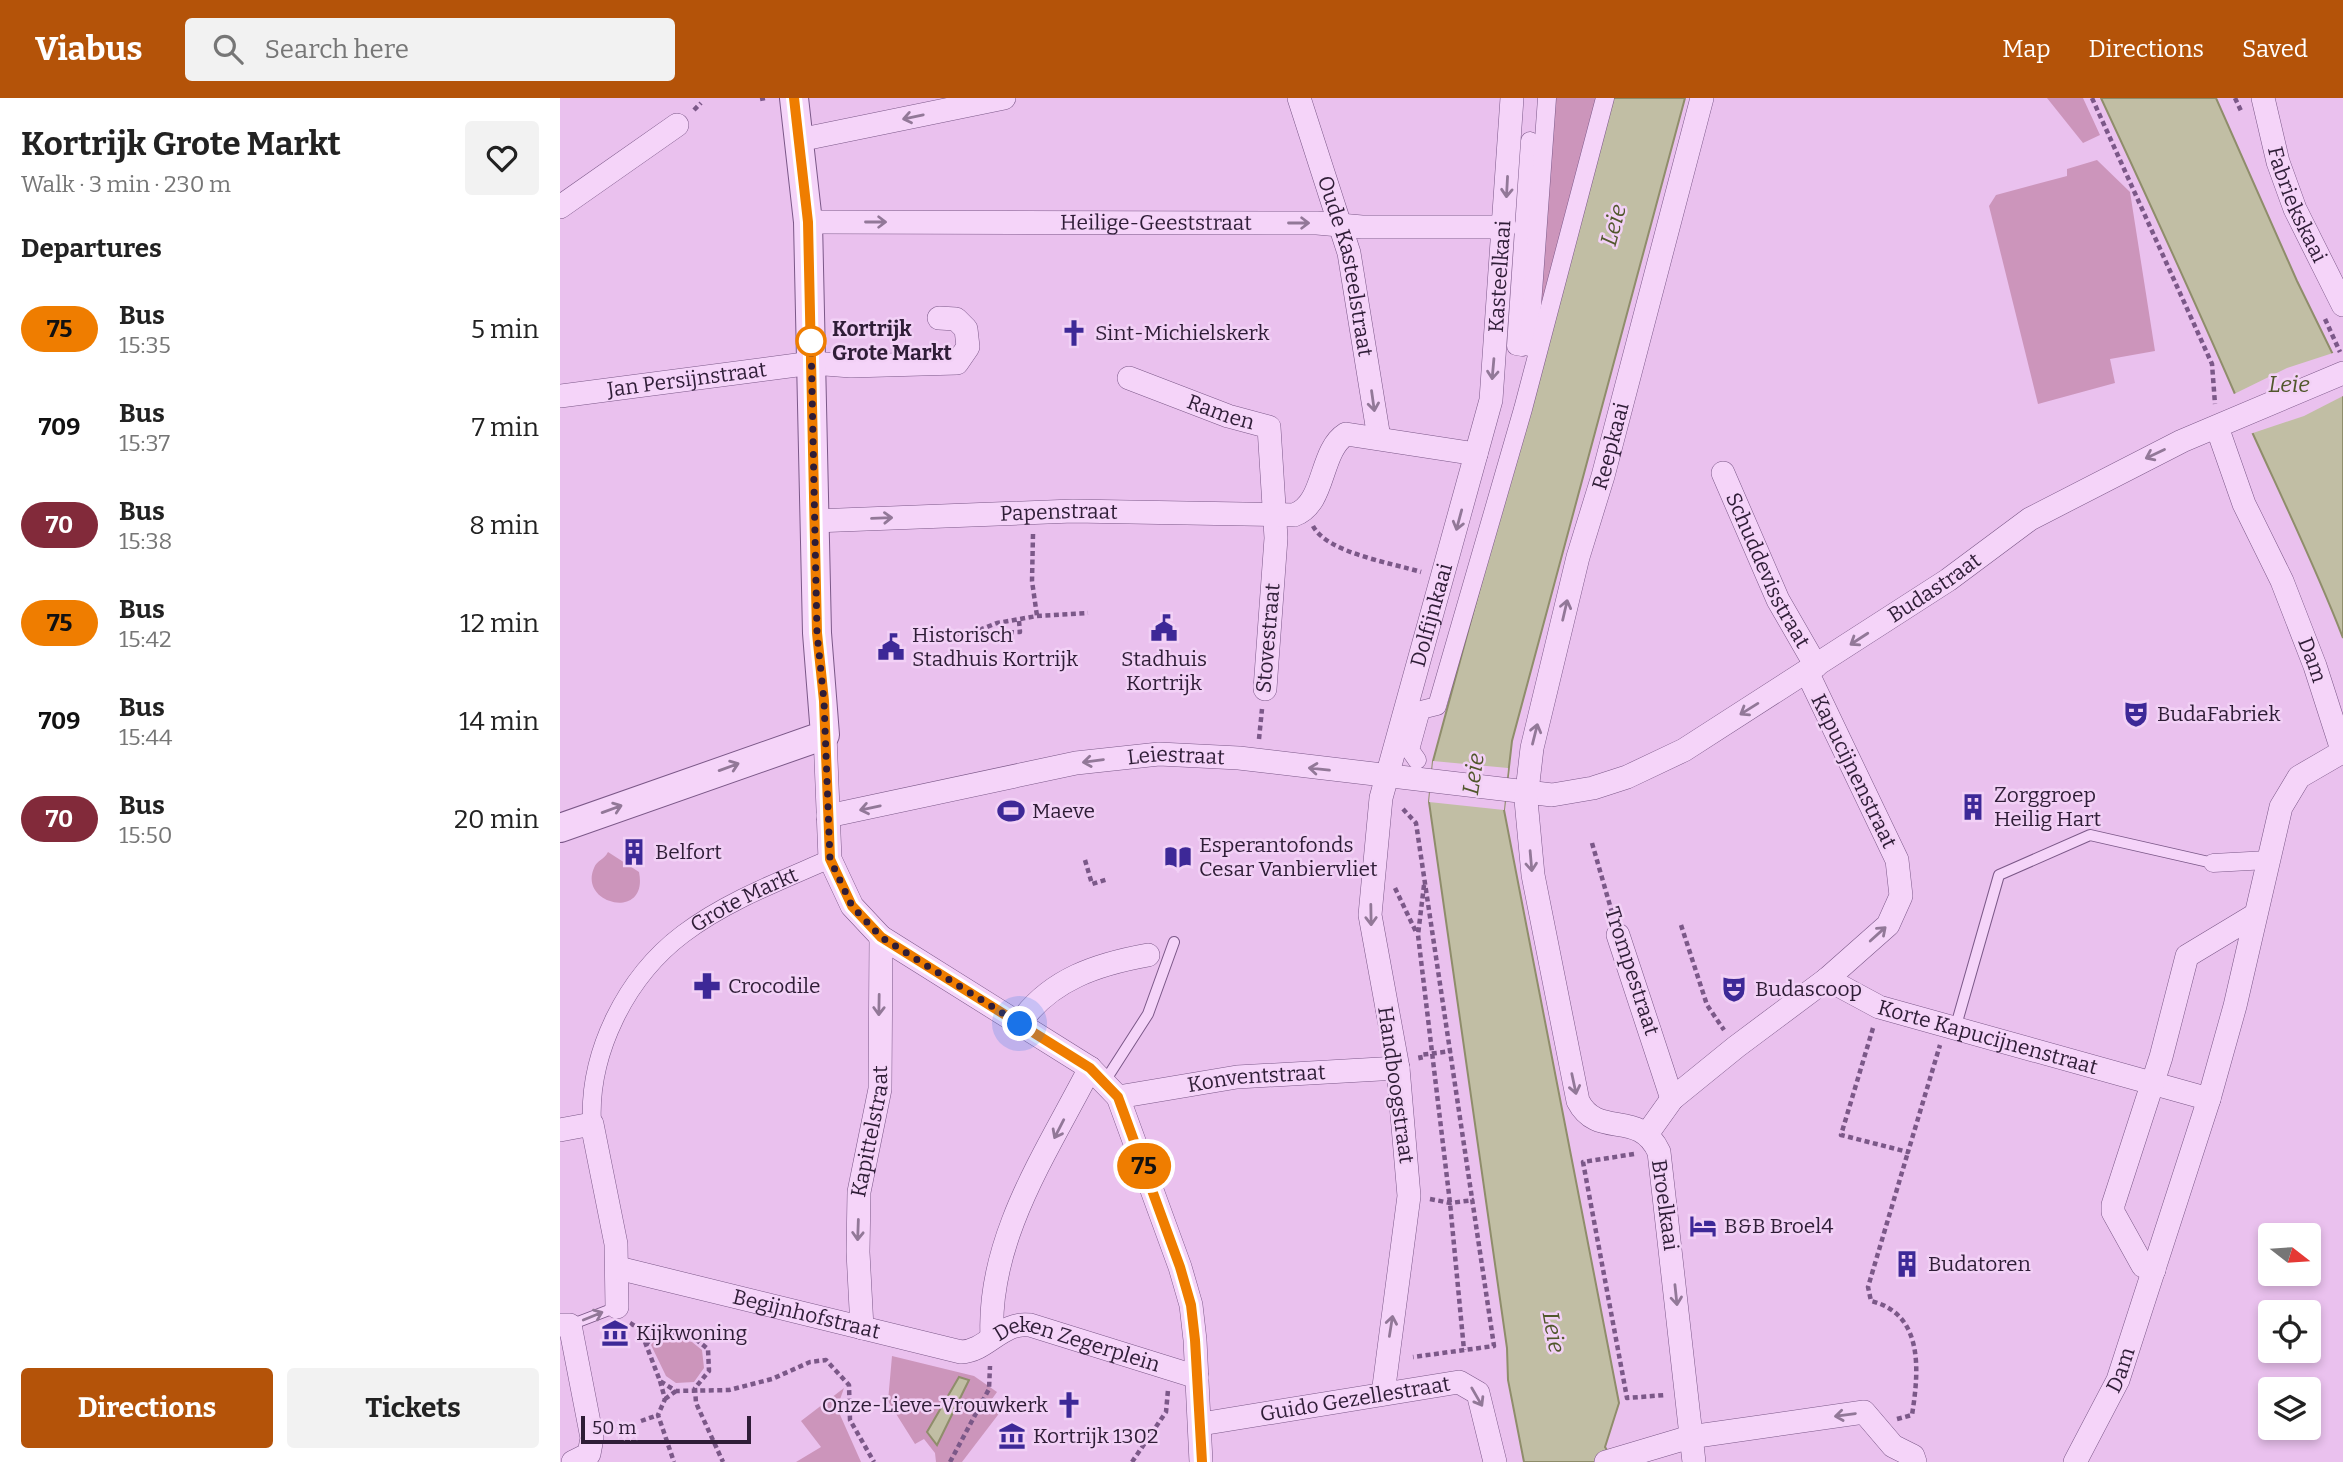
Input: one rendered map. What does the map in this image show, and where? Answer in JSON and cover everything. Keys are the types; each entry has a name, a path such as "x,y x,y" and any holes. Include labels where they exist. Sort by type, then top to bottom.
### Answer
{"street":[{"path":"794,98 808,222 817,633 825,735 830,859 852,906 881,937 1020,1024 1104,1082 1180,1267 1191,1305 1202,1462"},
{"path":"799,140 1004,98"},
{"name":"Oude Kasteelstraat","path":"1299,98 1349,253 1378,438"},
{"name":"Kasteelkaai","path":"1476,454 1491,400 1512,98"},
{"path":"1529,347 1516,346 1534,141 1547,98"},
{"path":"1417,760 1410,750 1421,710 1437,706 1529,347 1605,98"},
{"name":"Reepkaai","path":"1516,792 1532,748 1578,557 1603,477 1702,98"},
{"name":"Fabriekskaai","path":"2263,98 2278,162 2299,218 2343,305"},
{"path":"560,207 677,125"},
{"name":"Heilige-Geeststraat","path":"808,222 1505,227"},
{"name":"Jan Persijnstraat","path":"560,396 812,363 851,366 957,363 968,348 966,329 957,319 939,318"},
{"name":"Budastraat","path":"1516,792 1552,795 1577,792 1627,777 1684,750 1948,580 2030,519 2144,459 2343,373"},
{"name":"Ramen","path":"1129,378 1228,416 1269,426 1273,515"},
{"name":"Dam","path":"2075,1462 2112,1395 2209,1099 2235,1006 2281,807 2299,778 2342,752 2315,666 2282,581 2245,504 2217,426"},
{"path":"1304,510 1342,437 1352,433 1476,454"},
{"name":"Dolfijnkaai","path":"1384,788 1476,454"},
{"name":"Schuddevisstraat","path":"1723,473 1778,600 1812,669"},
{"name":"Papenstraat","path":"814,521 1031,513 1294,515 1304,510"},
{"name":"Stovestraat","path":"1265,689 1276,538 1273,515"},
{"name":"Kapucijnenstraat","path":"1643,1144 1672,1100 1736,1047 1827,979 1888,925 1901,896 1897,860 1812,669"},
{"path":"560,828 825,735"},
{"name":"Leiestraat","path":"828,816 1117,757 1199,755 1256,761 1384,788 1431,783 1516,792"},
{"name":"Handboogstraat","path":"1383,1394 1409,1196 1398,1068 1370,915 1384,788"},
{"name":"Broelkaai","path":"1516,792 1578,1101 1586,1114 1597,1121 1635,1126 1643,1144 1654,1142 1663,1167 1694,1462"},
{"name":"Grote Markt","path":"621,1313 618,1268 592,1124 590,1097 603,1044 615,1016 648,969 680,936 707,918 830,859"},
{"path":"2213,863 2268,860"},
{"path":"2154,1270 2143,1266 2113,1212 2113,1205 2153,1083 2187,956 2255,915"},
{"name":"Trompestraat","path":"1618,935 1672,1100"},
{"name":"Kapittelstraat","path":"862,1328 858,1252 859,1192 880,1089 881,937"},
{"path":"1020,1024 1069,977 1148,955"},
{"name":"Korte Kapucijnenstraat","path":"1827,979 1879,1007 2153,1083"},
{"name":"Konventstraat","path":"1104,1082 1398,1068"},
{"path":"992,1337 993,1298 1010,1225 1104,1082"},
{"path":"2153,1083 2209,1099"},
{"path":"560,1130 592,1124"},
{"name":"Begijnhofstraat","path":"618,1268 961,1352 969,1351 992,1337"},
{"path":"565,1325 593,1441 587,1457 573,1462"},
{"name":"Deken Zegerplein","path":"992,1337 1015,1325 1030,1325 1197,1377"},
{"name":"Guido Gezellestraat","path":"1201,1424 1292,1412 1448,1382 1470,1386 1478,1393 1496,1462"},
{"path":"1609,1461 1690,1437 1864,1412 1893,1446 1913,1456 1915,1462"}],"lane":[{"path":"1950,1028 1999,875 2090,835 2213,863"},
{"path":"1104,1082 1148,1014 1174,942"},
{"path":"565,1325 621,1313"}],"path":[{"path":"2092,98 2212,364 2217,426"},
{"path":"1304,510 1317,535 1332,545 1444,578"},
{"path":"1031,513 1034,547 1032,582 1037,617"},
{"path":"974,632 997,623 1088,613"},
{"path":"929,637 974,632 1020,632 1019,621"},
{"name":"Stovestraat","path":"1256,761 1265,689"},
{"path":"1384,788 1416,823 1494,1346 1413,1357"},
{"name":"Trompestraat","path":"1592,843 1618,935"},
{"path":"1085,860 1092,884 1108,879"},
{"path":"1424,876 1418,934 1450,1203 1464,1350"},
{"path":"1390,878 1418,934"},
{"path":"1681,925 1707,1005 1736,1047"},
{"path":"1879,1007 1841,1135 1908,1152"},
{"path":"1875,1425 1912,1415 1915,1394 1912,1334 1899,1314 1885,1305 1871,1301 1868,1287 1908,1152 1950,1028"},
{"path":"1421,1060 1420,1055 1452,1051"},
{"name":"Broelkaai","path":"1643,1144 1583,1161 1627,1398 1663,1395"},
{"path":"1453,1203 1474,1200"},
{"path":"621,1313 639,1329 665,1399"},
{"path":"639,1329 657,1329 693,1337 708,1349 709,1371 695,1388 696,1403 723,1462"},
{"path":"646,1345 657,1329"},
{"name":"Deken Zegerplein","path":"950,1462 989,1389 992,1337"},
{"path":"674,1462 658,1415 665,1399 676,1391 695,1388 714,1392 729,1390 772,1380 810,1362 826,1360 849,1385 850,1420 874,1462"},
{"name":"Deken Zegerplein","path":"1132,1462 1166,1412 1170,1369"},
{"path":"660,1381 676,1391"},
{"path":"641,1421 658,1415"}],"shaded area":[{"path":"1548,98 1601,98 1535,344"},
{"path":"2047,98 2083,98 2100,135 2083,143"},
{"path":"2097,160 2130,192 2155,351 2110,359 2115,383 2038,404 1989,206 1996,195 2067,176 2067,169"},
{"path":"608,852 639,872 639,887 634,897 625,902 604,898 596,891 592,881 595,865"},
{"path":"659,1335 692,1342 702,1350 704,1368 694,1382 676,1383 666,1376 651,1345"},
{"path":"892,1356 974,1376 997,1392 992,1399 1004,1407 962,1462 936,1462 935,1453 924,1439 915,1444 888,1401"},
{"path":"844,1388 837,1408 861,1462 796,1462 821,1447 801,1421"}],"water":[{"path":"1612,98 1685,98 1512,741 1504,810 1619,1403 1605,1447 1615,1462 1524,1462 1508,1380 1507,1348 1429,802 1433,761"},
{"name":"Leie","path":"2101,98 2216,98 2297,281 2343,375 2343,638 2304,546"},
{"path":"959,1377 969,1380 937,1445 927,1432"}],"pier":[{"path":"2336,352 2343,367 2343,396 2304,416 2250,434 2232,395 2287,368"},
{"path":"1433,761 1508,768 1504,810 1429,802"}],"bus line":[{"name":"75","path":"794,98 808,222 817,633 824,701 830,859 852,906 881,937 955,986 1090,1068 1118,1097 1168,1230 1191,1305 1202,1462"}],"place":[{"name":"Sint-Michielskerk","path":"1074,333"},
{"name":"Kortrijk Grote Markt","path":"811,341"},
{"name":"Stadhuis Kortrijk","path":"1164,628"},
{"name":"Historisch Stadhuis Kortrijk","path":"891,647"},
{"name":"BudaFabriek","path":"2136,714"},
{"name":"Zorggroep Heilig Hart","path":"1973,807"},
{"name":"Maeve","path":"1011,811"},
{"name":"Belfort","path":"634,852"},
{"name":"Esperantofonds Cesar Vanbiervliet","path":"1178,857"},
{"name":"Crocodile","path":"707,986"},
{"name":"Budascoop","path":"1734,989"},
{"name":"B&B Broel4","path":"1703,1226"},
{"name":"Budatoren","path":"1907,1264"},
{"name":"Kijkwoning","path":"615,1333"},
{"name":"Onze-Lieve-Vrouwkerk","path":"1069,1405"},
{"name":"Kortrijk 1302","path":"1012,1436"}],"route":[{"path":"811,341 817,633 824,701 830,859 852,906 881,937 955,986 1020,1024"}]}
